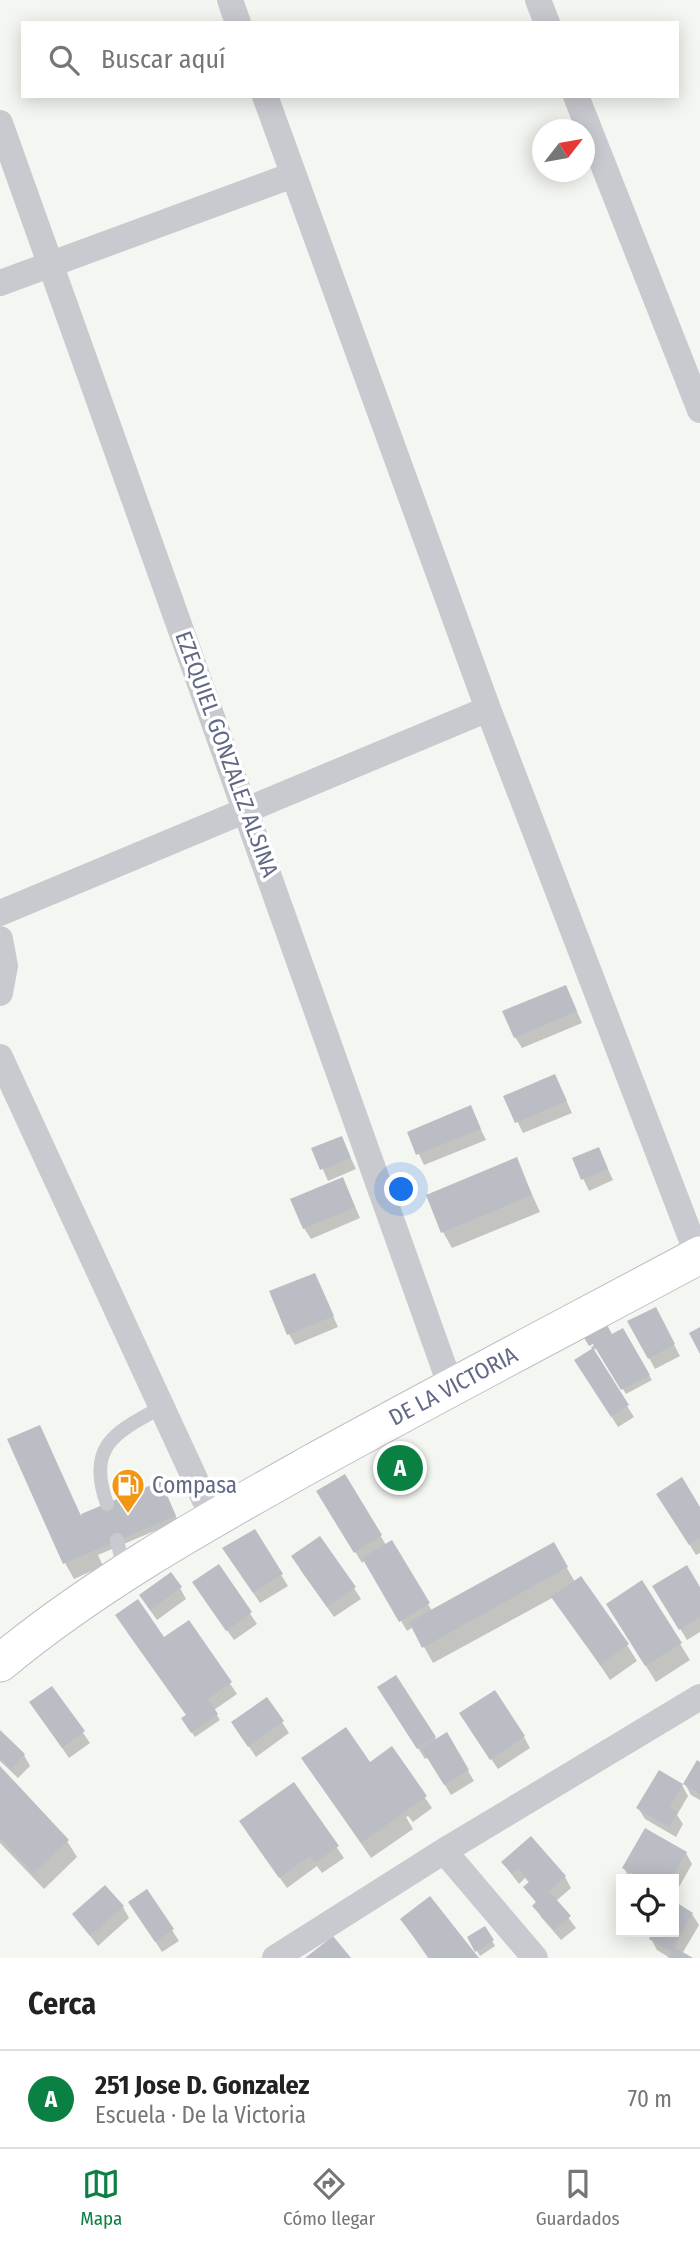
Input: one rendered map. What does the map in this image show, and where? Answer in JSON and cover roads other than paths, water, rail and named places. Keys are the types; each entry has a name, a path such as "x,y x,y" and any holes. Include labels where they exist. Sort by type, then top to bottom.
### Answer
{"main road":[{"name":"DE LA VICTORIA","path":"0,1663 121,1557 213,1518 699,1255"}],"street":[{"path":"230,0 237,21"},
{"path":"538,0 546,21"},
{"path":"266,98 488,709 699,1255"},
{"path":"577,98 700,410"},
{"name":"EZEQUIEL GONZALEZ ALSINA","path":"0,123 451,1387"},
{"path":"0,283 293,175"},
{"path":"0,913 488,709"},
{"path":"0,939 5,966 0,993"},
{"path":"0,1057 213,1518"},
{"path":"275,1958 444,1851 700,1697"},
{"path":"444,1851 535,1958"}],"lane":[{"path":"107,1504 100,1484 103,1450 120,1430 162,1407"}],"place":[{"name":"251 Jose D. Gonzalez","path":"400,1468"},
{"name":"Compasa","path":"128,1515"}]}
